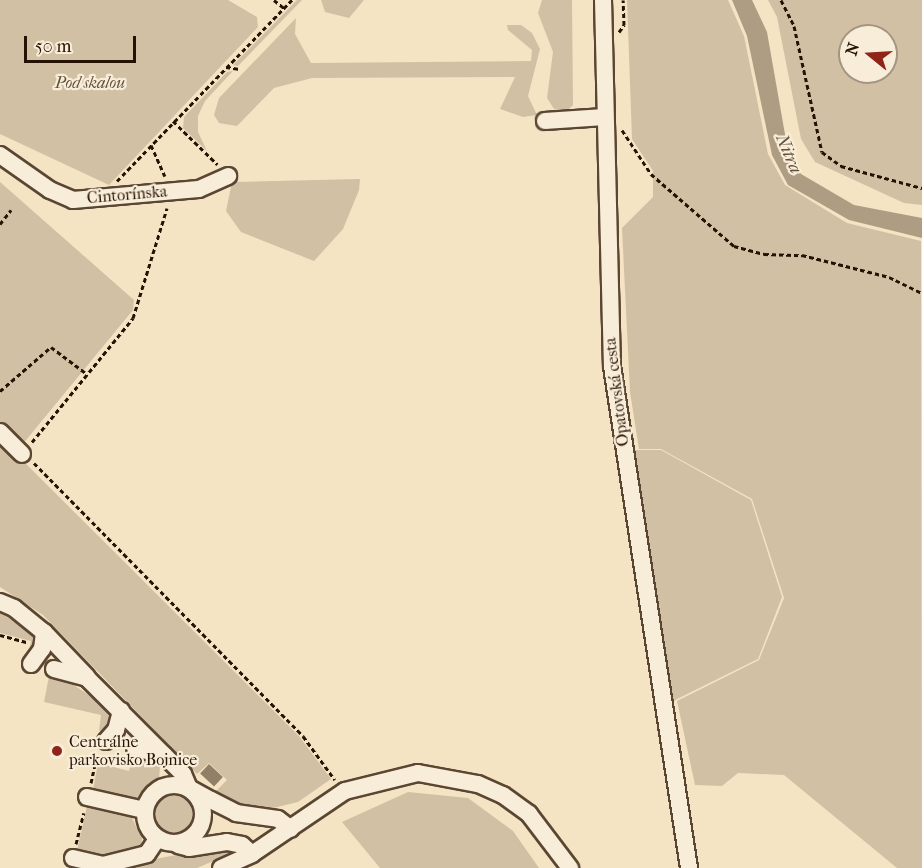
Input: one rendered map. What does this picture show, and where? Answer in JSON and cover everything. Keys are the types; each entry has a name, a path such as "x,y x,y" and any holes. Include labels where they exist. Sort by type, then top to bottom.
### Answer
{"street":[{"name":"Opatovská cesta","path":"603,0 604,117 612,366 689,868"},
{"path":"544,121 604,117"},
{"name":"Cintorínska","path":"0,155 51,190 73,200 99,200 199,189 228,176"},
{"path":"0,432 22,454"},
{"path":"0,602 14,608 44,632 183,774 189,788 200,799 202,821 189,840 174,844"},
{"path":"29,658 42,649 44,632"},
{"path":"54,669 87,678"},
{"path":"106,741 116,730 121,711"},
{"path":"135,748 164,755"},
{"path":"228,867 291,829 343,792 418,773 478,784 503,795 529,814 570,868"},
{"path":"252,854 242,845 227,842 189,848 157,838 145,821 144,810 156,790 178,785 189,788 236,813 278,819 291,829"},
{"path":"87,797 144,810"},
{"path":"73,858 103,865 147,854 157,838"}],"path":[{"path":"274,0 284,8"},
{"path":"99,200 292,0"},
{"path":"781,0 794,26 822,152 841,166 922,188"},
{"path":"226,67 240,69"},
{"path":"604,117 626,133 651,174 734,246 764,254 802,255 889,278 922,293"},
{"path":"173,122 228,176"},
{"path":"151,145 172,192 133,318 22,454 50,476 303,736 343,792"},
{"path":"0,224 11,210"},
{"path":"0,391 51,347 87,374"},
{"path":"0,635 29,642 29,658"},
{"path":"92,777 95,764"},
{"path":"79,833 82,821"}],"green space":[{"name":"Pod skalou","path":"0,0 228,0 257,17 258,27 109,185 0,134"},
{"path":"297,0 302,0 238,66 233,65"},
{"path":"321,0 364,0 349,18 325,12"},
{"path":"542,0 572,0 573,105 566,112 554,109 547,98 553,52 538,13"},
{"path":"627,0 728,0 744,36 768,154 785,185 847,223 921,241 922,868 897,868 784,775 738,773 722,786 695,785 677,701 759,660 784,598 752,499 661,449 639,449 630,392 622,228 653,197 653,171 632,139"},
{"path":"768,0 922,0 922,205 904,203 815,162 801,139 777,17"},
{"path":"296,18 295,34 311,63 531,61 532,50 508,30 507,25 521,25 532,33 540,49 528,96 537,115 523,117 500,109 515,77 312,78 274,88 237,126 219,123 214,115 219,98"},
{"path":"233,71 205,101 198,116 198,132 207,151 183,128 184,117 227,72"},
{"path":"360,179 359,190 343,229 314,261 241,232 226,211 232,182"},
{"path":"0,182 134,300 133,310 22,445 0,423"},
{"path":"0,438 299,736 331,779 298,802 273,808 239,806 225,799 215,792 227,780 209,763 197,774 43,615 0,587"},
{"path":"632,450 661,450 751,500 782,597 758,659 671,702"},
{"path":"0,612 36,637 38,641 28,656 31,641 0,633"},
{"path":"49,676 65,679 93,698 113,718 110,727 99,731 101,715 44,702"},
{"path":"132,755 160,766 159,780 135,803 92,795 98,763 129,771"},
{"path":"408,792 468,798 513,831 539,868 380,868 342,822"},
{"path":"175,794 191,800 197,816 191,832 175,838 159,832 153,816 159,800"},
{"path":"87,806 131,816 142,838 141,848 111,857 77,851"},
{"path":"225,846 229,851 225,856 197,868 136,868 155,859"}],"water":[{"name":"Nitra","path":"732,0 752,0 767,32 786,140 801,174 854,205 922,218 922,238 849,220 788,185 772,155 747,36"}],"building":[{"path":"209,764 223,777 214,786 200,774"}],"place":[{"name":"Centrálne parkovisko Bojnice","path":"57,751"}]}
